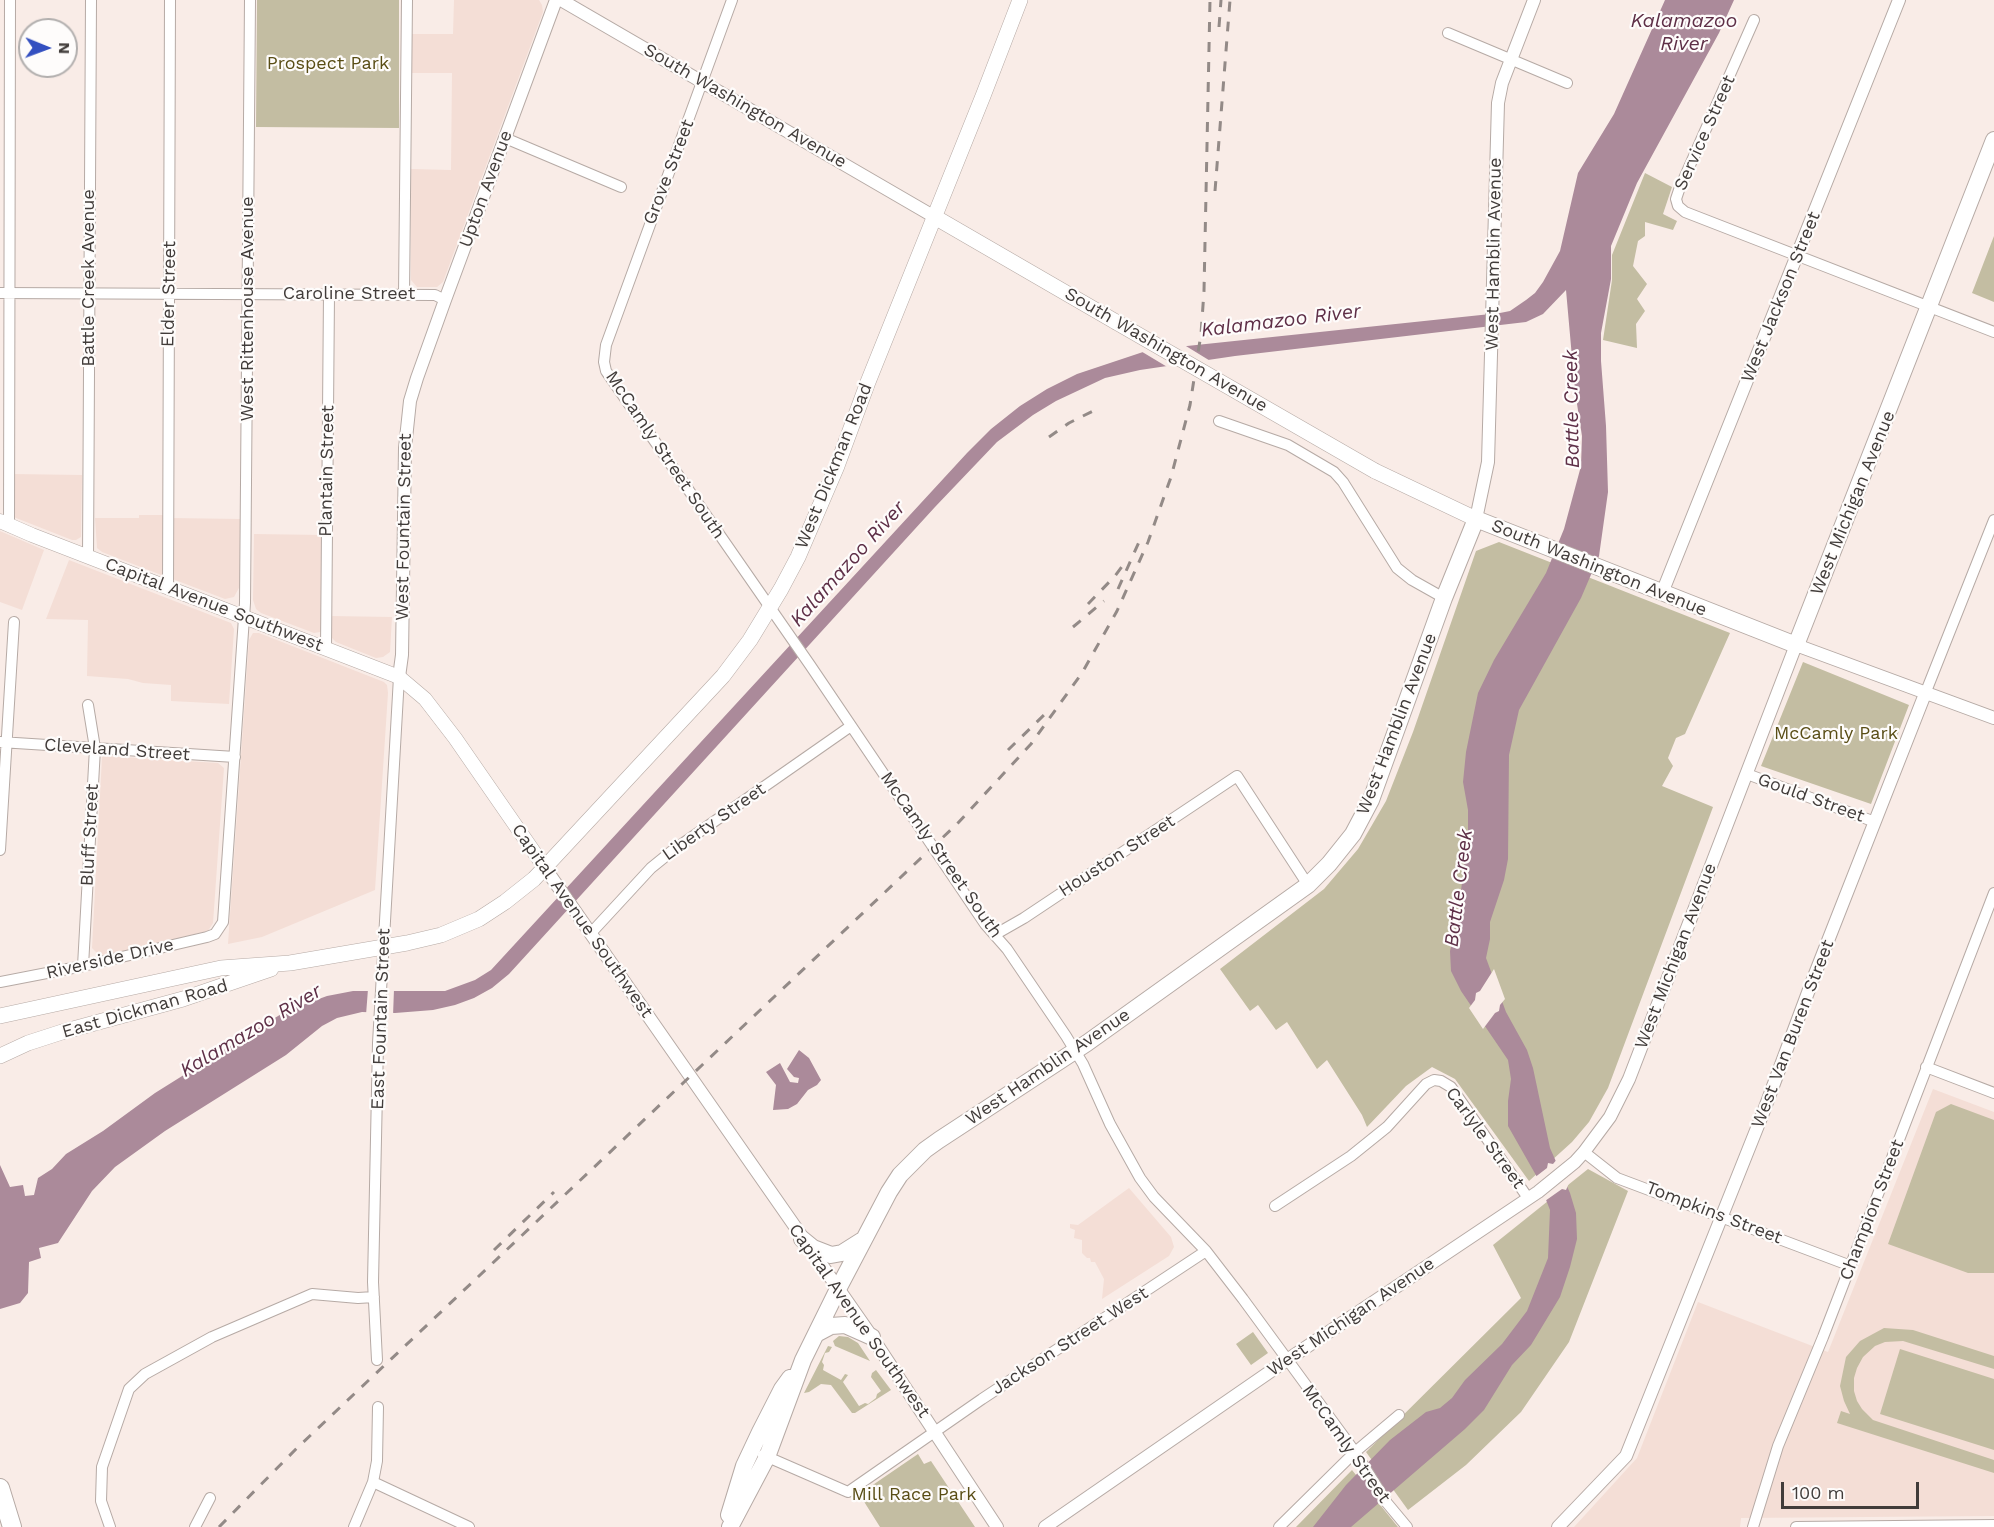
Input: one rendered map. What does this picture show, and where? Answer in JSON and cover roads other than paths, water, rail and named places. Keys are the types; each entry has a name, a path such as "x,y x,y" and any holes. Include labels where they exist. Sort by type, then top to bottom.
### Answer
{"highway":[{"name":"West Michigan Avenue","path":"1796,645 1994,140"},
{"name":"South Washington Avenue","path":"1476,519 1796,645"},
{"name":"West Hamblin Avenue","path":"728,1527 803,1360 864,1239 895,1184 925,1150 1075,1050 1308,885 1329,864 1353,834 1371,800 1444,598 1476,519"},
{"path":"802,1239 813,1248 831,1255 842,1253 864,1239"},
{"path":"816,1334 831,1326 845,1325 872,1337"},
{"path":"0,1488 12,1527"}],"main road":[{"name":"West Dickman Road","path":"544,868 723,676 750,640 798,557 837,466 933,216 1020,0"},
{"name":"South Washington Avenue","path":"933,216 1375,471 1476,519"},
{"name":"Capital Avenue Southwest","path":"4,523 399,677 425,699 455,738 544,868"},
{"name":"East Dickman Road","path":"0,1016 221,968 290,963 441,935 479,919 505,902 544,868"},
{"name":"East Dickman Road","path":"0,1056 52,1035 228,985 290,963"}],"street":[{"path":"4,523 10,0"},
{"name":"Battle Creek Avenue","path":"88,557 91,0"},
{"name":"Elder Street","path":"168,588 170,0"},
{"name":"West Rittenhouse Avenue","path":"218,931 224,918 244,617 249,294 250,0"},
{"path":"405,294 407,0"},
{"name":"Upton Avenue","path":"417,378 556,0"},
{"name":"South Washington Avenue","path":"561,0 933,216"},
{"name":"Grove Street","path":"606,345 732,0"},
{"name":"West Hamblin Avenue","path":"1476,519 1488,462 1498,104 1502,83 1534,0"},
{"name":"West Jackson Street","path":"1662,593 1899,0"},
{"name":"Service Street","path":"1754,20 1676,199 1678,206 1684,212 1799,255"},
{"path":"1448,33 1567,83"},
{"path":"505,138 621,187"},
{"path":"1799,255 1994,332"},
{"name":"Caroline Street","path":"5,293 435,294 445,300"},
{"name":"Plantain Street","path":"326,648 329,294"},
{"name":"McCamly Street South","path":"606,345 604,362 611,381 810,665 985,924 996,934 1075,1050 1133,1168 1153,1196 1206,1251 1244,1299 1287,1360"},
{"name":"West Fountain Street","path":"399,677 402,655 405,436 417,378"},
{"path":"1219,421 1288,445 1334,472 1397,568 1412,580 1444,598"},
{"name":"West Van Buren Street","path":"1558,1527 1626,1456 1644,1415 1994,520"},
{"path":"0,850 3,743 14,622"},
{"path":"1796,645 1994,718"},
{"name":"West Michigan Avenue","path":"1045,1527 1287,1360 1533,1195 1575,1162 1584,1152 1610,1117 1629,1079 1796,645"},
{"name":"East Fountain Street","path":"377,1360 374,1297 381,981 399,677"},
{"name":"Bluff Street","path":"83,966 95,748 88,705"},
{"name":"Liberty Street","path":"591,933 651,868 672,851 851,726"},
{"name":"Cleveland Street","path":"3,743 235,757"},
{"name":"Gould Street","path":"1747,774 1875,822"},
{"name":"Houston Street","path":"996,934 1024,918 1232,779 1308,885"},
{"name":"Capital Avenue Southwest","path":"544,868 560,887 872,1337 997,1527"},
{"name":"Champion Street","path":"1753,1527 1776,1453 1851,1266 1994,893"},
{"name":"Riverside Drive","path":"0,982 83,966 211,936 218,931"},
{"path":"1926,1067 1994,1093"},
{"name":"Carlyle Street","path":"1275,1206 1351,1156 1387,1127 1426,1084 1434,1080 1451,1087 1533,1195"},
{"name":"Tompkins Street","path":"1584,1152 1617,1178 1851,1266"},
{"name":"Jackson Street West","path":"759,1454 848,1492 935,1431 1206,1251"},
{"path":"111,1527 101,1501 102,1467 129,1389 145,1374 212,1337 312,1294 374,1297"},
{"name":"McCamly Street","path":"1287,1360 1358,1457 1387,1503 1407,1527"},
{"path":"354,1527 373,1482 377,1461 378,1407"},
{"path":"1279,1527 1358,1457 1400,1414"},
{"path":"373,1482 469,1527"},
{"path":"195,1527 210,1498"},
{"path":"1796,1527 1994,1525"}],"water":[{"name":"Kalamazoo River","path":"1665,0 1734,0 1719,33 1637,183 1611,246 1611,279 1601,333 1608,492 1599,556 1581,598 1519,710 1509,755 1508,859 1504,880 1490,922 1490,939 1486,958 1506,1012 1527,1050 1533,1068 1550,1148 1570,1193 1576,1213 1577,1239 1560,1297 1531,1345 1512,1365 1484,1410 1351,1527 1313,1527 1346,1485 1390,1440 1426,1412 1440,1408 1452,1398 1465,1380 1502,1344 1527,1311 1548,1258 1550,1210 1537,1177 1508,1126 1511,1079 1508,1060 1461,991 1451,971 1450,951 1457,923 1468,834 1468,810 1463,782 1466,752 1478,693 1494,660 1546,573 1564,529 1581,466 1582,436 1575,391 1566,290 1543,314 1526,322 1235,356 1140,370 1105,378 1056,401 1033,415 997,442 935,507 509,974 492,988 455,1005 433,1010 395,1013 362,1012 337,1018 322,1026 286,1055 165,1131 115,1167 92,1191 58,1243 39,1248 41,1258 29,1262 28,1293 20,1303 0,1309 0,1165 10,1187 23,1185 25,1196 34,1195 38,1178 52,1169 66,1154 103,1131 155,1093 286,1011 327,996 353,991 445,991 475,980 491,970 967,453 991,429 1020,406 1077,374 1149,350 1500,313 1510,311 1535,293 1560,251 1578,173 1614,114"},
{"path":"799,1050 809,1058 821,1080 808,1090 797,1104 788,1109 773,1110 776,1085 766,1072 780,1063 790,1082 798,1083 799,1078 794,1077 787,1069"}],"railway":[{"path":"219,1527 296,1449 957,824 1031,744 1082,673 1117,611 1148,542 1171,477 1190,405 1201,334 1204,291 1210,0"},
{"path":"1219,27 1221,0"},
{"path":"1215,191 1230,0"},
{"path":"1049,437 1069,423 1097,409"},
{"path":"1118,589 1139,542"},
{"path":"1088,604 1123,565"},
{"path":"1073,627 1104,601"},
{"path":"1008,750 1044,715"},
{"path":"494,1250 554,1192"}],"park label":[{"name":"Prospect Park","path":"328,64"},
{"name":"McCamly Park","path":"1836,734"},
{"name":"Mill Race Park","path":"914,1495"}],"water label":[{"name":"Battle Creek","path":"1572,409"},
{"name":"Battle Creek","path":"1459,888"}]}
